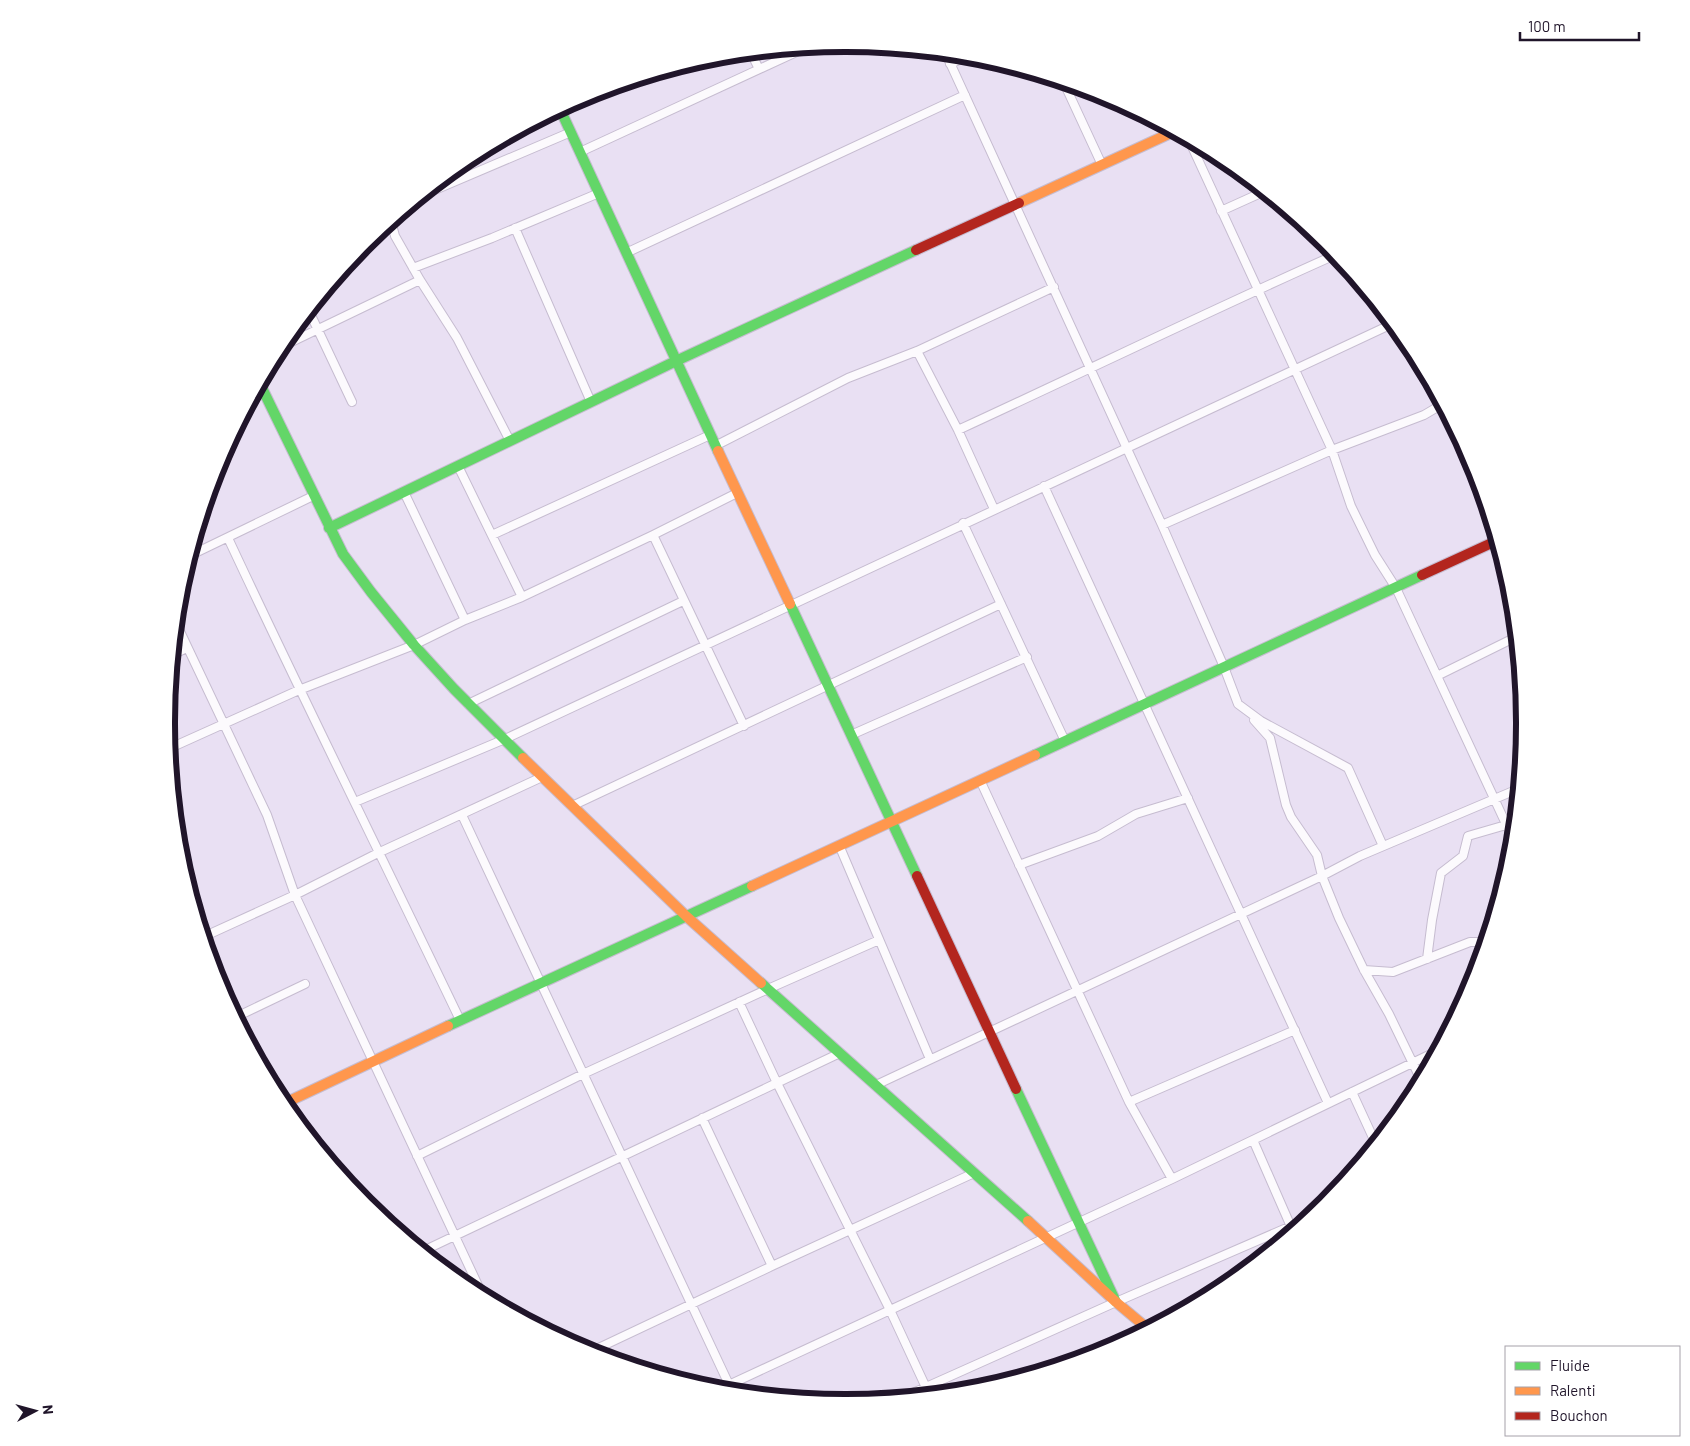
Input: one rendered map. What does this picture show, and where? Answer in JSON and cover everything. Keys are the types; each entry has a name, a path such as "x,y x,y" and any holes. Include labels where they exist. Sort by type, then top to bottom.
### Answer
{"street":[{"path":"580,152 790,55"},
{"path":"754,59 759,69"},
{"path":"949,61 1162,525 1224,667 1238,704 1270,738 1286,806 1296,826 1317,855 1322,876 1339,918 1417,1072"},
{"path":"950,64 955,62"},
{"path":"1067,91 1102,165"},
{"path":"626,253 965,95"},
{"path":"563,115 715,446 1116,1302"},
{"path":"446,184 571,132"},
{"path":"329,528 676,361 1167,135"},
{"path":"1192,150 1332,450 1351,506 1375,554 1396,588 1506,825 1468,836 1463,856 1441,873 1427,959"},
{"path":"413,268 599,193"},
{"path":"1221,211 1257,195"},
{"path":"393,228 395,236 420,280 457,338 510,440"},
{"path":"515,228 591,402"},
{"path":"958,430 1258,289 1328,259"},
{"path":"293,341 420,280"},
{"path":"715,446 848,378 918,350 1054,288"},
{"path":"312,317 352,402"},
{"path":"355,802 505,739 789,604 1386,327"},
{"path":"918,350 958,430 994,509"},
{"path":"263,390 329,528 354,571 414,645 468,704 686,916 1142,1324"},
{"path":"1162,525 1332,450 1424,415 1436,408"},
{"path":"492,535 710,435"},
{"path":"458,466 522,596"},
{"path":"1044,486 1328,1103"},
{"path":"404,492 465,620"},
{"path":"176,746 299,690 414,645 653,535 737,493"},
{"path":"196,553 313,496"},
{"path":"963,523 1065,741"},
{"path":"653,535 744,726"},
{"path":"228,538 299,690 380,852 460,1020"},
{"path":"290,1100 460,1020 1491,543"},
{"path":"468,704 683,601"},
{"path":"572,806 1002,604"},
{"path":"180,633 267,815 296,895 478,1284"},
{"path":"1437,676 1510,640"},
{"path":"178,652 187,648"},
{"path":"851,735 1027,657"},
{"path":"1238,704 1260,721 1348,768 1383,846"},
{"path":"208,934 296,895 380,852 542,777"},
{"path":"980,780 1130,1102 1172,1180"},
{"path":"876,1085 990,1033 1383,846 1512,792"},
{"path":"1019,865 1098,836 1136,814 1188,798"},
{"path":"462,815 729,1383"},
{"path":"839,845 930,1059"},
{"path":"417,1156 583,1074 768,988 879,940"},
{"path":"1364,970 1393,972 1470,942 1479,942"},
{"path":"241,1014 306,984"},
{"path":"739,1002 777,1084 927,1389"},
{"path":"1130,1102 1295,1030"},
{"path":"429,1248 840,1053"},
{"path":"737,1385 890,1310 1172,1180 1427,1056"},
{"path":"1352,1092 1373,1136"},
{"path":"702,1118 772,1266"},
{"path":"1253,1140 1290,1224"},
{"path":"601,1347 974,1172"},
{"path":"932,1388 1116,1302 1279,1233"}],"traffic: fast":[{"path":"563,115 718,451"},
{"path":"329,528 676,361 916,250"},
{"path":"263,390 343,554 414,645 454,689 523,758"},
{"path":"1035,755 1422,575"},
{"path":"790,604 917,876"},
{"path":"448,1026 752,886"},
{"path":"761,983 1028,1221"},
{"path":"1016,1089 1116,1302"}],"traffic: slow":[{"path":"1019,203 1167,135"},
{"path":"718,451 790,604"},
{"path":"752,886 1035,755"},
{"path":"523,758 686,916 761,983"},
{"path":"290,1101 448,1026"},
{"path":"1028,1221 1142,1324"}],"traffic: jam":[{"path":"916,250 1019,203"},
{"path":"1422,575 1491,543"},
{"path":"917,876 1016,1089"}]}
